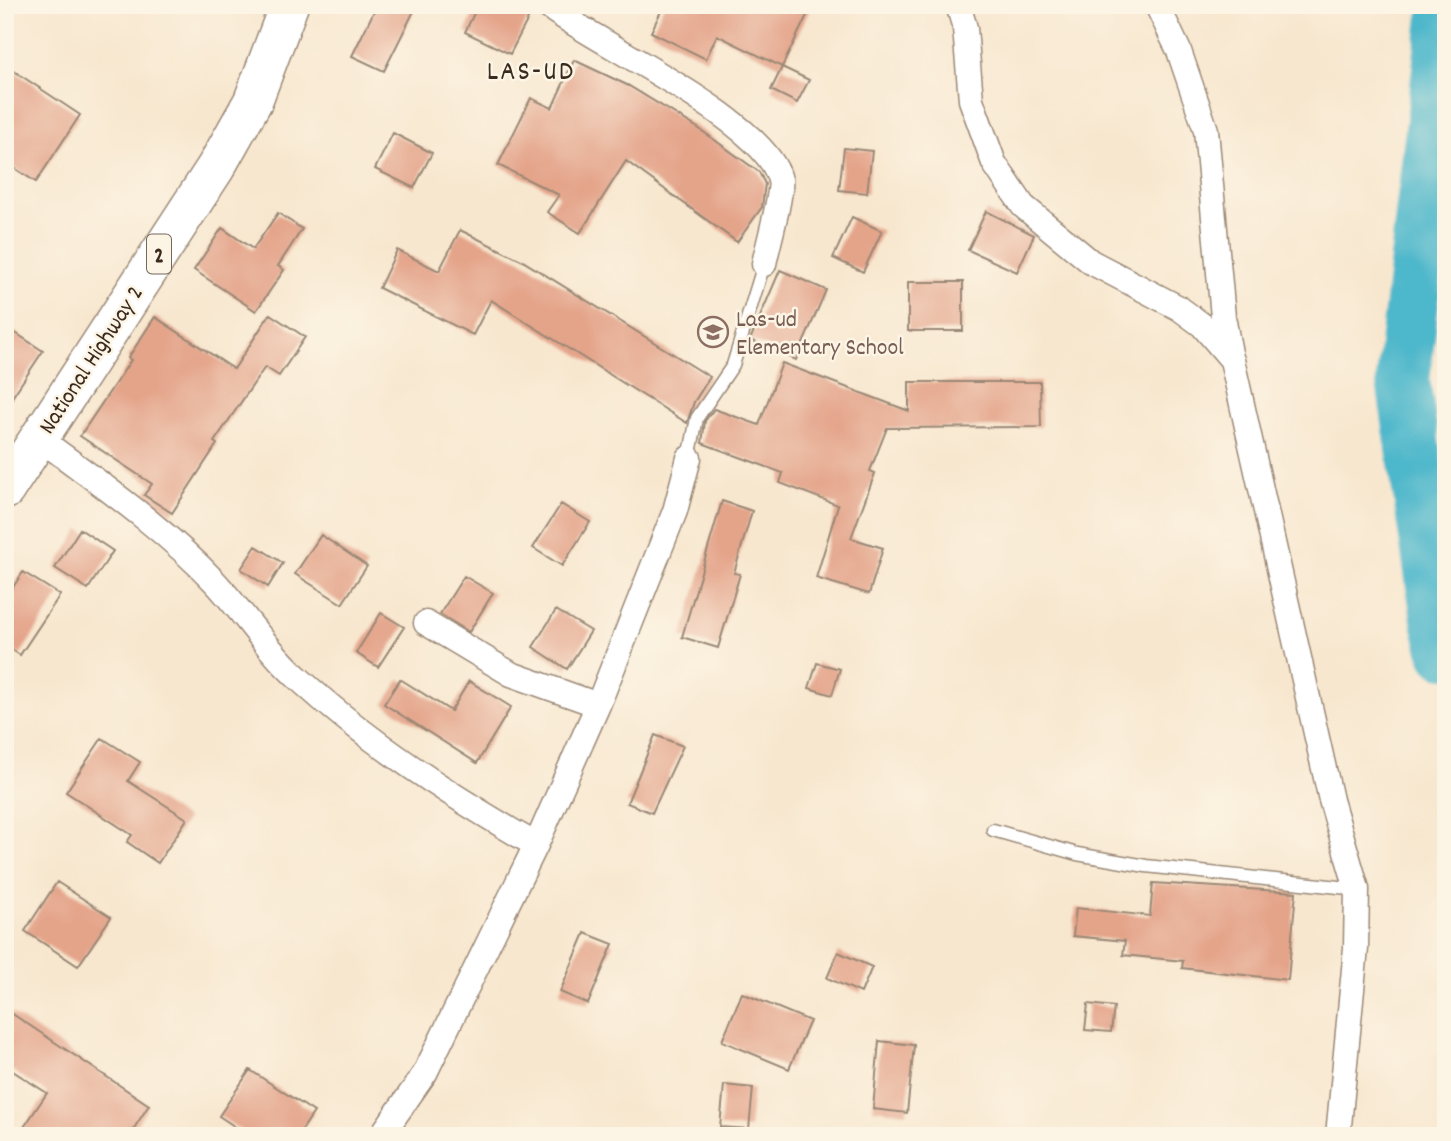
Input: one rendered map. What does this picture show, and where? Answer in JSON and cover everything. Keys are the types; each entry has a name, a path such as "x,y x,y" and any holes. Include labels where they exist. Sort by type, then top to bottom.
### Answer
{"highway":[{"name":"National Highway 2","path":"5,489 215,167 253,101 289,5"}],"street":[{"path":"546,5 740,128 771,160 781,181 764,264"},
{"path":"958,5 965,28 971,100 994,163 1023,206 1091,262 1179,309 1202,325 1232,360"},
{"path":"1157,5 1179,51 1206,130 1223,317 1331,800 1357,889 1356,948 1338,1136"},
{"path":"39,438 144,517 215,582 273,653 327,703 460,801 536,845"},
{"path":"381,1136 425,1073 536,845 598,705 676,511 689,458"},
{"path":"426,623 511,674 598,705"}],"lane":[{"path":"689,458 697,418 733,365 764,264"},
{"path":"993,830 1077,854 1146,866 1357,889"}],"building":[{"path":"377,5 417,5 384,71 352,56"},
{"path":"478,5 515,5 531,13 510,54 465,32"},
{"path":"664,5 812,5 782,67 717,35 706,59 651,32"},
{"path":"574,60 629,86 698,128 759,172 765,184 762,207 737,242 626,161 580,233 547,212 559,195 498,165 531,98 552,108"},
{"path":"5,65 80,115 36,182 5,162"},
{"path":"782,67 809,80 797,103 771,90"},
{"path":"393,133 432,153 414,188 375,169"},
{"path":"844,148 872,151 867,193 839,190"},
{"path":"986,211 1034,235 1017,272 968,250"},
{"path":"278,213 302,229 278,266 284,270 256,311 194,270 222,228 253,249"},
{"path":"852,217 882,231 863,272 833,258"},
{"path":"460,230 521,260 710,377 694,402 687,423 491,300 473,335 379,288 397,250 439,271"},
{"path":"780,270 826,290 796,360 750,340"},
{"path":"908,282 963,282 963,331 908,331"},
{"path":"270,314 305,337 279,376 265,367 214,442 217,444 172,513 144,495 152,484 80,436 131,360 128,358 155,317 234,369"},
{"path":"5,326 43,351 5,408"},
{"path":"782,363 909,411 909,382 1040,382 1041,427 887,428 870,471 875,473 851,538 883,548 869,594 816,578 838,505 780,483 783,473 702,443 705,421 714,409 759,425"},
{"path":"722,501 752,511 734,573 740,574 718,648 682,637"},
{"path":"561,504 590,522 562,566 533,548"},
{"path":"80,529 113,551 88,589 55,568"},
{"path":"321,535 367,566 342,604 295,574"},
{"path":"256,546 283,563 268,587 241,569"},
{"path":"23,572 60,595 20,655 5,645 5,599"},
{"path":"464,576 493,593 469,632 440,614"},
{"path":"556,610 591,631 567,669 533,647"},
{"path":"381,613 404,627 378,667 356,653"},
{"path":"817,663 840,669 832,695 809,688"},
{"path":"400,679 451,711 469,681 511,707 477,763 384,704"},
{"path":"655,735 683,746 652,813 627,803"},
{"path":"102,738 140,762 128,781 187,819 158,863 127,842 132,835 66,792"},
{"path":"57,882 111,917 78,966 25,931"},
{"path":"1153,883 1296,892 1288,980 1182,968 1183,961 1123,955 1125,941 1073,936 1076,908 1150,916"},
{"path":"585,933 613,944 588,1004 560,992"},
{"path":"838,952 872,967 861,993 827,978"},
{"path":"742,993 810,1021 789,1069 722,1041"},
{"path":"1088,1004 1114,1007 1111,1032 1085,1030"},
{"path":"5,1009 149,1105 129,1136 18,1136 47,1093 5,1066"},
{"path":"879,1041 914,1045 907,1113 873,1109"},
{"path":"250,1070 314,1112 298,1136 249,1136 219,1116"},
{"path":"724,1085 753,1088 749,1129 720,1127"}],"waterway":[{"path":"1446,9 1403,380 1439,625 1446,652"}],"place":[{"name":"Las-ud Elementary School","path":"713,332"}],"district":[{"name":"LAS-UD","path":"531,69"}]}
